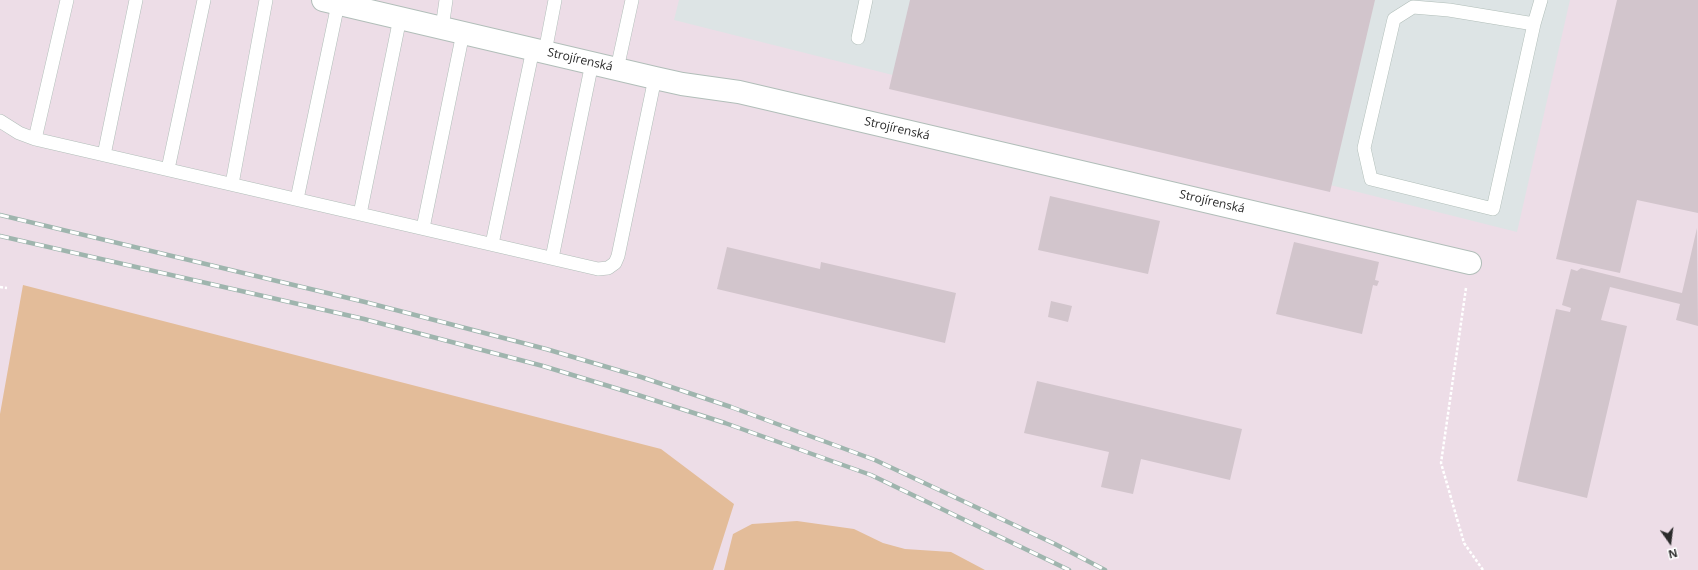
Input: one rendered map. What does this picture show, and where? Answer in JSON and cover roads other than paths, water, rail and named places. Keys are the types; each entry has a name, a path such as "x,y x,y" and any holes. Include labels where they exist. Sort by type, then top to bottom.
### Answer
{"street":[{"name":"Strojírenská","path":"331,2 682,84 739,92 1470,263"}],"lane":[{"path":"35,139 67,0"},
{"path":"104,155 136,0"},
{"path":"168,170 204,0"},
{"path":"232,184 266,0"},
{"path":"442,28 446,0"},
{"path":"492,244 539,51 555,0"},
{"path":"617,69 632,0"},
{"path":"858,38 866,0"},
{"path":"1534,24 1449,10 1413,7 1394,19 1364,148 1371,179 1493,209 1534,24 1541,0"},
{"path":"297,199 331,2"},
{"path":"360,214 400,18"},
{"path":"423,228 463,33"},
{"path":"552,258 592,63"},
{"path":"0,121 19,133 35,139 598,269 608,268 615,263 618,256 655,78"}],"railway":[{"path":"0,215 365,302 546,349 641,377 731,407 875,460 1055,544 1105,570"},
{"path":"0,236 364,319 543,366 638,395 725,423 871,475 1069,570"}]}
